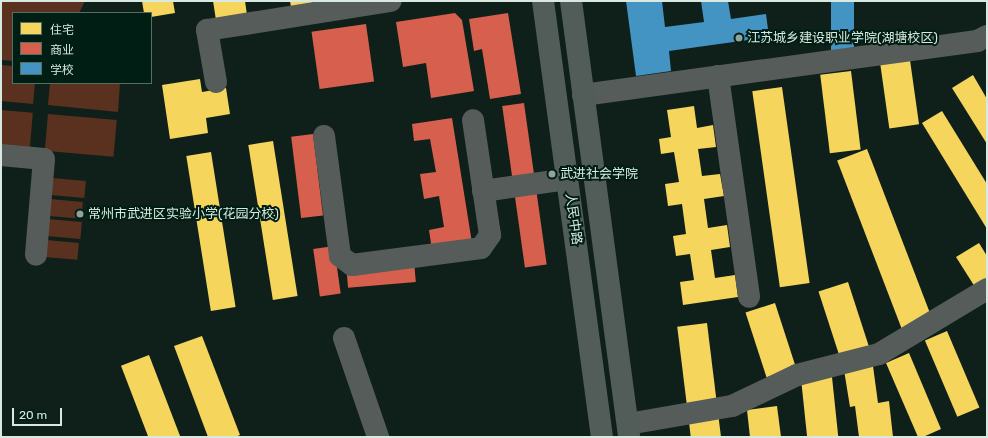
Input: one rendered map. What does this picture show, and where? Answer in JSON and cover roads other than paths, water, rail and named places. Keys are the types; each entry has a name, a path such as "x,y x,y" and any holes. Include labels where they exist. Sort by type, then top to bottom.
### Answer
{"main road":[{"name":"人民中路","path":"543,1 602,437"},
{"name":"人民中路","path":"571,1 628,431"}],"lane":[{"path":"216,82 207,30 391,1"},
{"path":"584,95 718,76 984,45"},
{"path":"718,76 749,297"},
{"path":"324,136 340,256 352,265 481,248 490,235 472,120"},
{"path":"1,155 44,159 36,255"},
{"path":"483,191 567,179"},
{"path":"628,431 732,406 798,374 879,354 987,289"},
{"path":"344,338 378,437"}],"place":[{"name":"江苏城乡建设职业学院(湖塘校区)","path":"739,38"},
{"name":"武进社会学院","path":"552,174"},
{"name":"常州市武进区实验小学(花园分校)","path":"80,214"}]}
